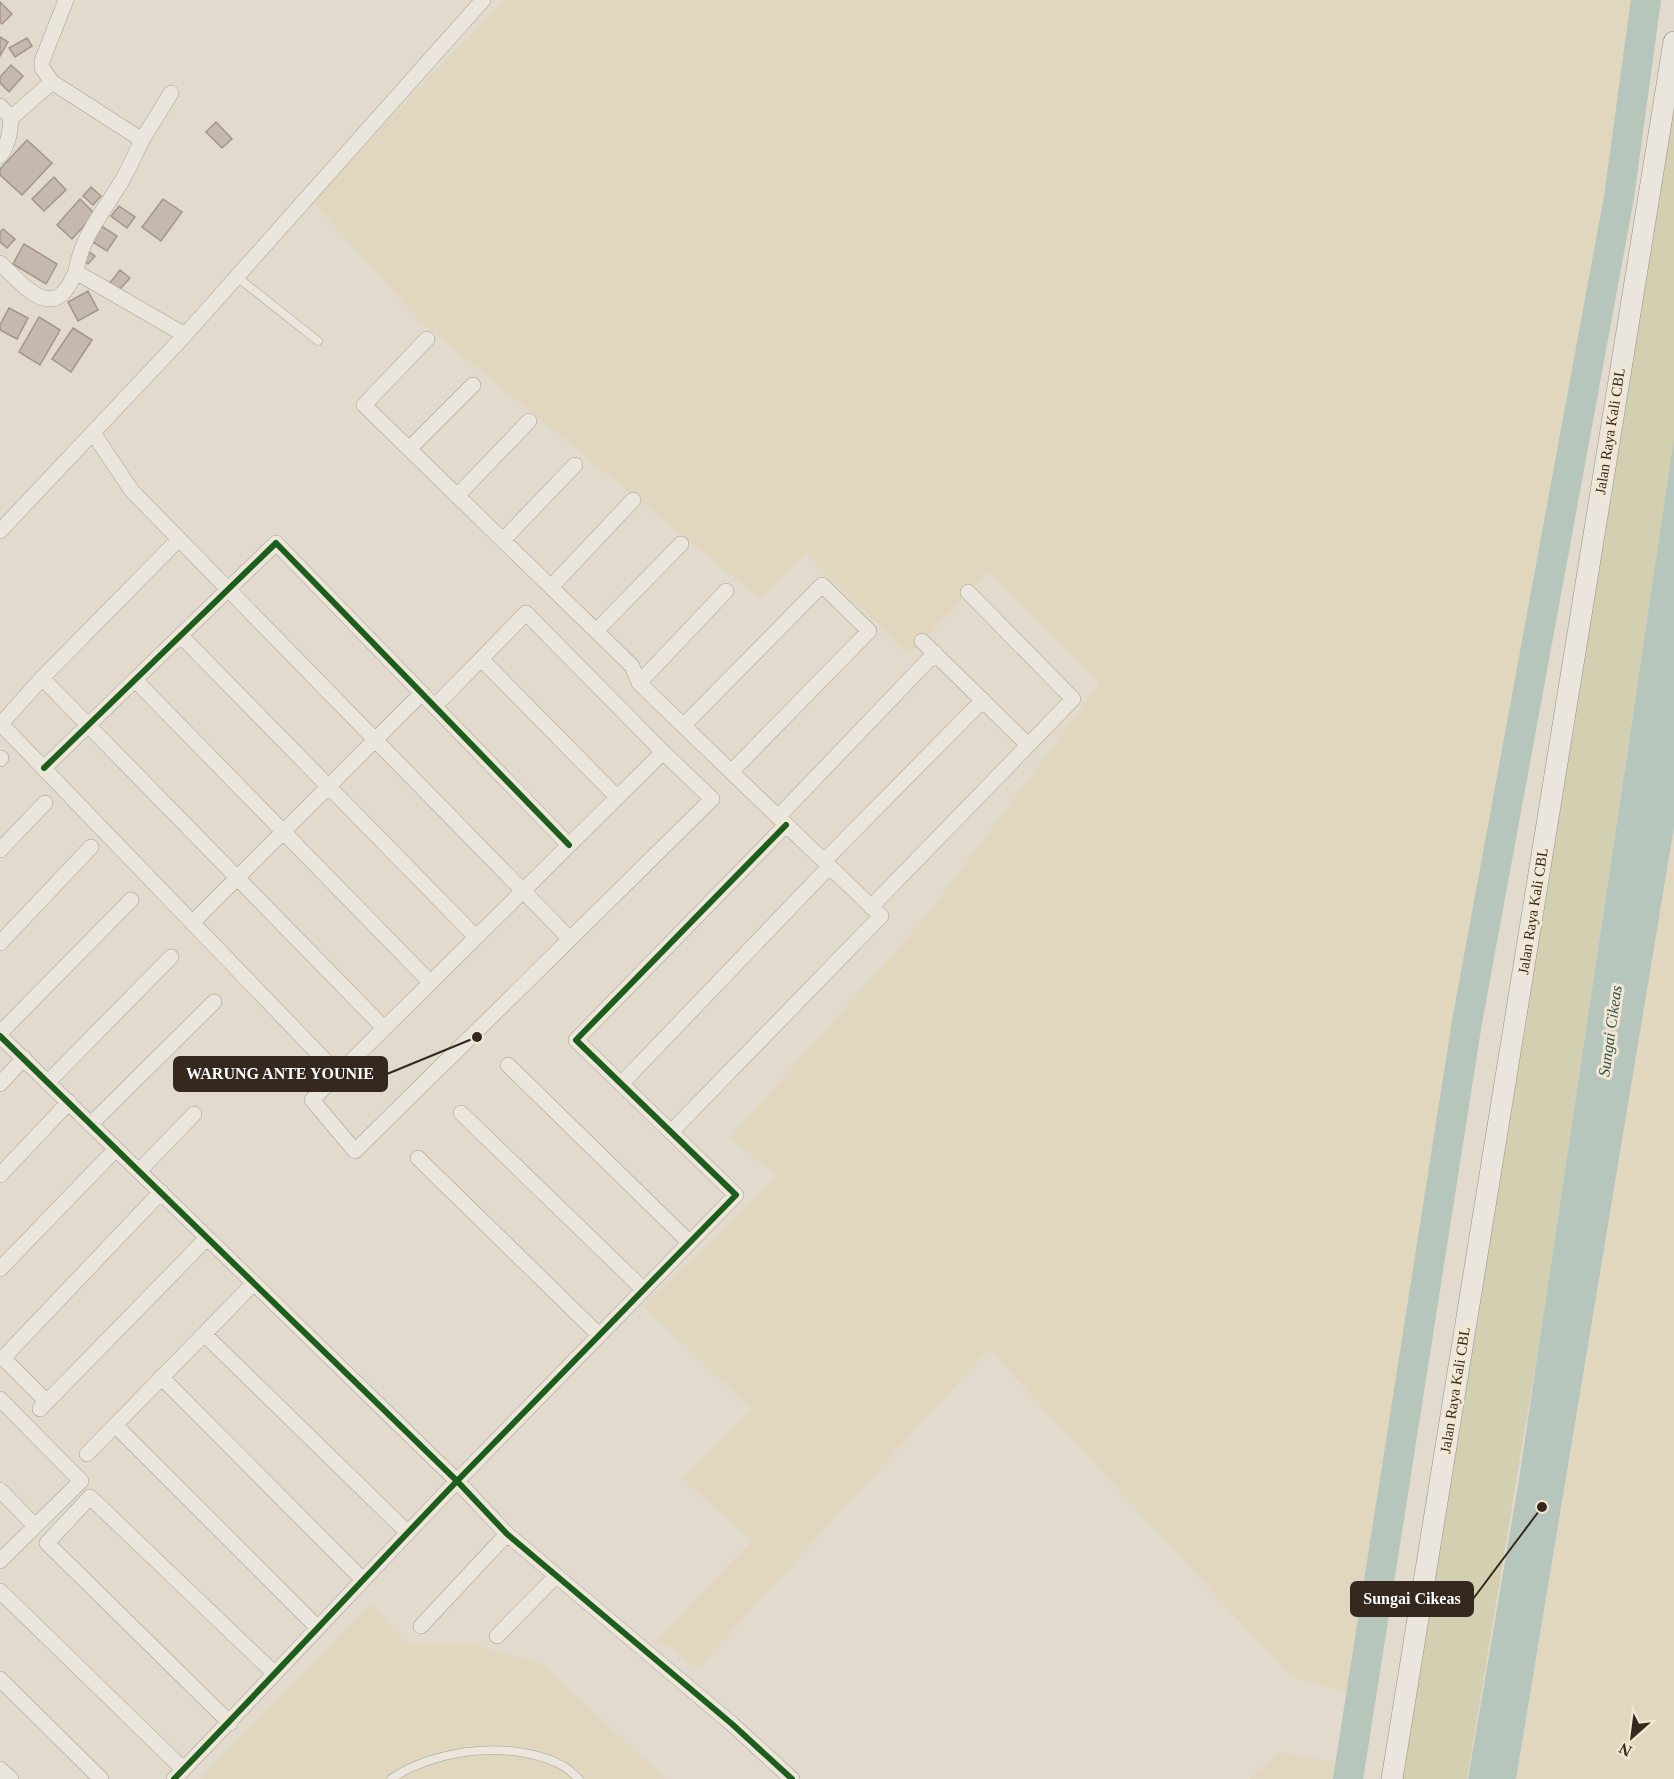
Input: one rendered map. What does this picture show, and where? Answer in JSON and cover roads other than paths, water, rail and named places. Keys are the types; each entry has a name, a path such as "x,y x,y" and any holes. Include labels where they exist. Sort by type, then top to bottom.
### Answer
{"main road":[{"name":"Jalan Raya Kali CBL","path":"1392,1779 1674,42"}],"street":[{"path":"66,0 42,61 42,68 52,82 142,140"},
{"path":"0,531 185,335 483,0"},
{"path":"0,156 7,146 10,133 5,112 52,82"},
{"path":"0,263 35,295 43,299 58,297 64,292 76,272 81,248 88,234 171,93"},
{"path":"76,272 185,335"},
{"path":"427,339 364,405 632,666 639,683 881,916 671,1132"},
{"path":"409,449 473,385"},
{"path":"457,496 529,422"},
{"path":"93,433 132,491 570,939"},
{"path":"502,540 575,465"},
{"path":"551,587 633,500"},
{"path":"179,538 42,678 1,724 338,1074"},
{"path":"44,768 276,543 569,844"},
{"path":"596,631 681,544"},
{"path":"683,726 822,585 869,631 731,772"},
{"path":"639,683 726,591"},
{"path":"871,907 1073,699 968,592"},
{"path":"435,706 526,613 712,799 355,1151 312,1100 663,752"},
{"path":"181,636 476,937"},
{"path":"922,641 1028,745"},
{"path":"0,1591 179,1774 230,1723 457,1481 736,1195 576,1040 782,821 935,653"},
{"path":"481,659 617,797"},
{"path":"42,678 384,1028"},
{"path":"135,680 430,982"},
{"path":"192,922 422,693"},
{"path":"621,1084 983,700"},
{"path":"0,850 45,803"},
{"path":"0,943 90,847"},
{"path":"131,900 0,1034 457,1481 507,1534 732,1724 792,1779"},
{"path":"48,1082 171,957"},
{"path":"91,1124 214,1002"},
{"path":"0,1084 24,1059"},
{"path":"508,1065 689,1242"},
{"path":"0,1175 69,1102"},
{"path":"461,1113 644,1289"},
{"path":"139,1171 194,1114"},
{"path":"0,1269 116,1149"},
{"path":"418,1158 599,1335"},
{"path":"161,1192 3,1358 43,1406 207,1238"},
{"path":"87,1454 254,1283"},
{"path":"204,1334 408,1533"},
{"path":"161,1377 363,1580"},
{"path":"0,1399 81,1481 0,1561"},
{"path":"115,1425 318,1628"},
{"path":"0,1490 35,1526"},
{"path":"230,1723 47,1543 90,1497 274,1674"},
{"path":"421,1626 507,1534"},
{"path":"497,1636 556,1576"},
{"path":"0,1679 101,1779"},
{"path":"0,1769 11,1779"}],"lane":[{"path":"236,276 318,341"},
{"path":"391,1779 427,1760 492,1749 538,1756 565,1767 579,1779"}],"water":[{"path":"1674,439 1674,827 1516,1779 1468,1779 1519,1479"}],"waterway":[{"path":"1348,1779 1467,1022 1619,197 1646,0"}],"place":[{"name":"WARUNG ANTE YOUNIE","path":"477,1037"},
{"name":"Sungai Cikeas","path":"1542,1507"}]}
